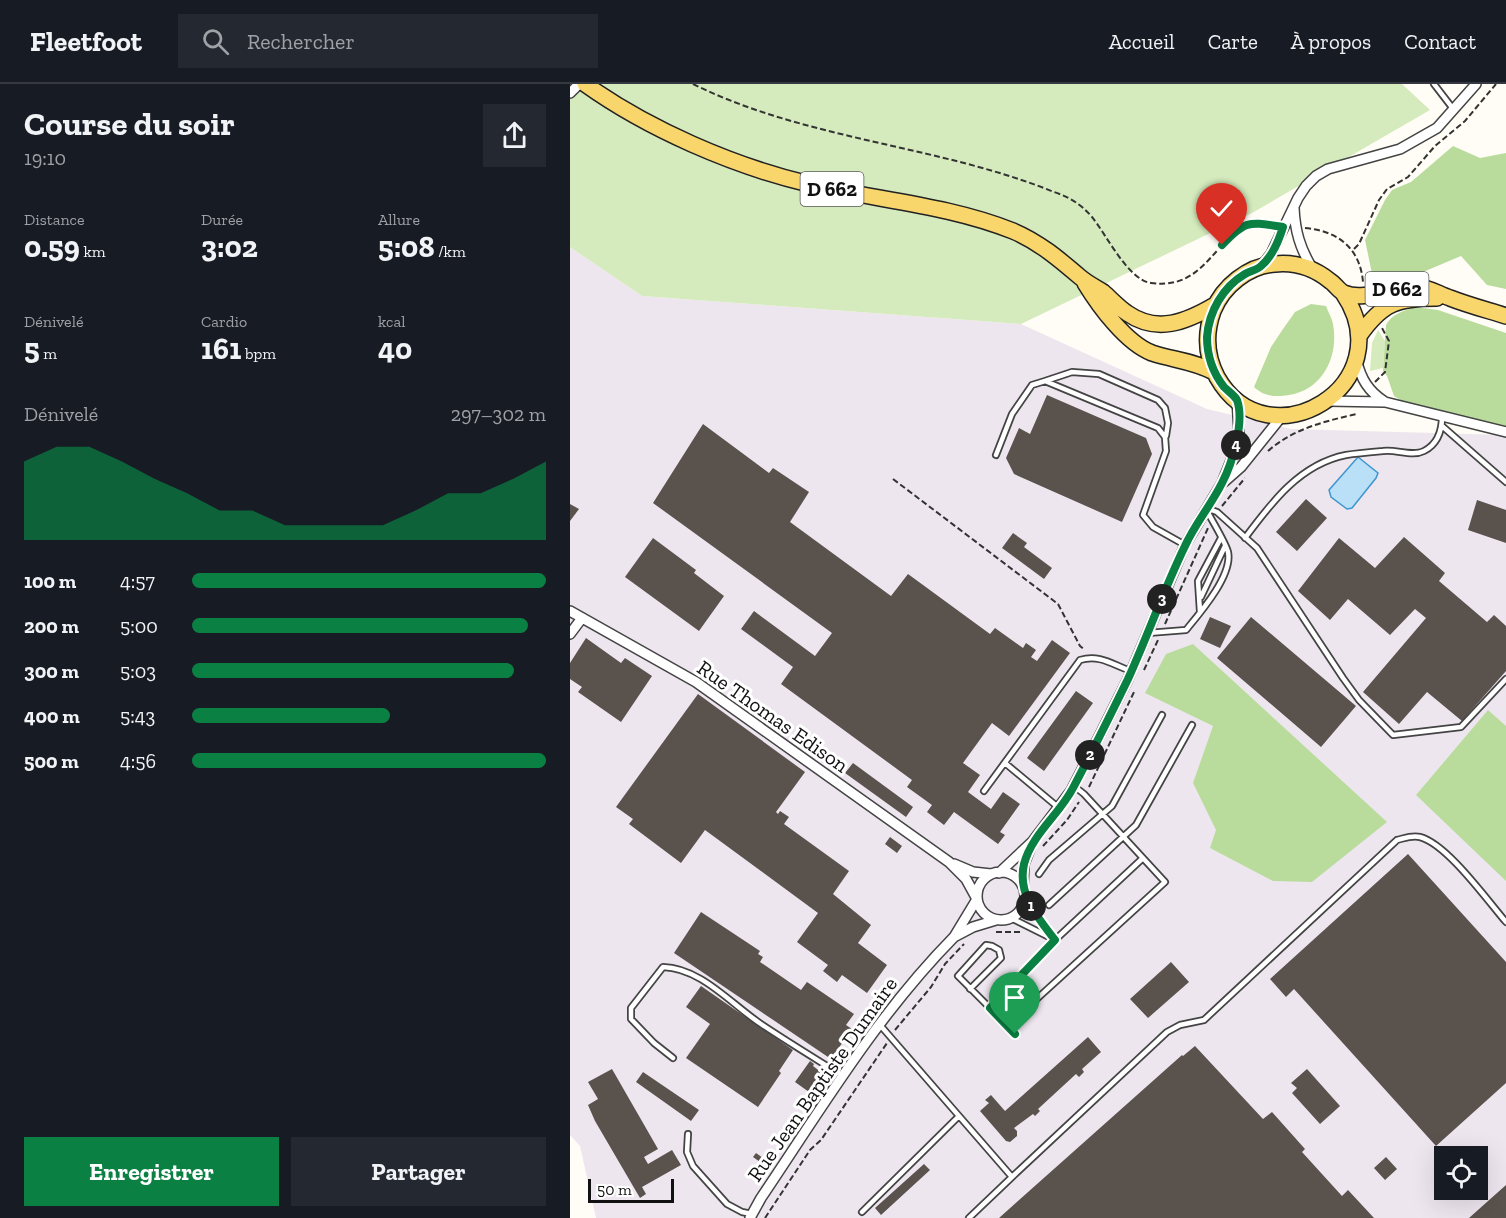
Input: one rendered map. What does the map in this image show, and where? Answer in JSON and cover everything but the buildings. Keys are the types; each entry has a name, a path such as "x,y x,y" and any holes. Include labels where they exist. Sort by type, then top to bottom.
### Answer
{"main road":[{"name":"D 662","path":"585,84 671,133 705,149 772,173 808,184 944,210 996,224 1046,249 1124,312 1145,323 1167,325 1180,323 1215,305"},
{"path":"1287,264 1312,270 1324,276 1343,293 1354,313 1359,336 1356,359 1346,382 1328,401 1306,412 1282,416 1258,411 1236,400 1214,372 1207,338 1209,321 1215,305 1223,292 1234,282 1246,273 1261,267 1287,264"},
{"name":"D 662","path":"1082,278 1095,299 1133,341 1149,352 1189,361 1214,372"},
{"name":"D 662","path":"1343,293 1367,295 1415,287 1430,289 1449,298 1506,316"},
{"name":"D 662","path":"1359,336 1375,314 1392,303 1414,298 1449,298"}],"street":[{"path":"570,93 579,84"},
{"path":"1261,267 1271,254 1306,186 1316,176 1328,170 1400,149 1437,128 1476,84"},
{"path":"1294,208 1299,244 1312,270"},
{"path":"1356,359 1366,386 1372,394 1384,402"},
{"path":"1033,841 1024,864 1022,908 1011,918 996,920 983,912 977,899 980,884 1033,841 1074,786 1131,671 1185,545 1222,483 1235,451 1239,432 1236,400"},
{"path":"1328,401 1384,402 1506,432"},
{"path":"1222,483 1241,467 1282,416"},
{"name":"Rue Thomas Edison","path":"570,611 696,682 949,862 966,879 977,899"},
{"path":"570,634 582,618"},
{"name":"Rue Thomas Edison","path":"949,862 973,872 995,874"},
{"path":"995,874 1013,876 1024,890"},
{"name":"Rue Jean Baptiste Dumaire","path":"751,1216 879,1023 925,967 954,937 977,899"},
{"name":"Rue Jean Baptiste Dumaire","path":"954,937 973,927 996,920"}],"lane":[{"path":"1434,84 1454,110"},
{"path":"996,455 1012,414 1032,385 1072,372 1099,374 1158,400 1165,408 1168,423 1165,437 1166,451 1143,515 1153,528 1185,545"},
{"path":"1045,381 1158,428 1165,437"},
{"path":"1245,538 1269,506 1300,475 1344,455 1389,450 1416,453 1424,451 1436,443 1442,426 1442,415"},
{"path":"1442,426 1506,482"},
{"path":"1206,508 1217,512 1257,548 1354,693 1393,735 1461,727 1506,679"},
{"path":"1148,633 1186,630 1216,593 1227,564 1228,552 1206,508"},
{"path":"1200,612 1198,581 1221,538"},
{"path":"1200,600 1225,546"},
{"path":"984,791 1080,660 1091,657 1102,659 1131,671"},
{"path":"1039,874 1049,860 1112,806 1162,715"},
{"path":"1049,905 1136,825 1192,725"},
{"path":"1005,763 1059,808"},
{"path":"1007,1026 1165,882 1074,786"},
{"path":"969,1218 1167,1032 1180,1025 1204,1020 1397,840 1410,836 1420,837 1443,850 1506,922"},
{"path":"990,1008 1055,940 1143,858"},
{"path":"1024,890 1036,915 1055,940"},
{"path":"1011,918 1055,940"},
{"path":"970,989 1001,958 999,950 986,945 958,976 970,989 1015,1034"},
{"path":"673,1058 654,1043 631,1019 631,1008 663,967 677,968 711,986 759,1023 843,1076"},
{"path":"879,1023 1012,1177"},
{"path":"862,1212 958,1116"},
{"path":"688,1134 687,1152 693,1166 727,1204 751,1216"}],"path":[{"path":"693,84 777,116 980,168 1072,199 1091,215 1134,275 1148,283 1170,284 1187,279 1207,264 1238,228 1264,222 1283,227"},
{"path":"1295,228 1310,229 1336,236 1353,250 1359,244 1379,200 1387,189 1408,177 1435,146 1464,121 1496,84"},
{"path":"893,479 1058,604 1080,646 1091,657"}],"shaded area":[{"path":"570,247 642,296 1021,324 1207,409 1291,429 1506,435 1506,1218 596,1218 580,1146 570,1135"}],"green space":[{"path":"570,84 1402,84 1430,110 1252,213 1021,324 642,296 570,247"},
{"path":"1453,146 1480,158 1506,153 1506,289 1487,285 1461,256 1416,275 1375,288 1365,240 1385,200 1392,190 1411,182"},
{"path":"1311,304 1326,306 1332,322 1333,348 1326,370 1319,379 1301,392 1279,396 1262,393 1254,387 1271,347 1295,312"},
{"path":"1415,307 1438,310 1506,333 1506,428 1405,403 1394,396 1383,371 1386,325 1395,316"},
{"path":"1378,330 1385,341 1383,368 1370,371 1372,343"},
{"path":"1193,644 1387,822 1312,882 1273,881 1210,848 1216,830 1193,783 1213,726 1145,693 1166,654"},
{"path":"1488,710 1506,726 1506,881 1416,795"}],"water":[{"path":"1358,457 1378,473 1352,508 1347,509 1331,497 1329,490"}],"route":[{"path":"1015,1034 990,1008 1055,940 1036,915 1025,894 1024,864 1033,841 1071,791 1128,679 1185,545 1222,483 1235,451 1239,432 1236,400 1214,372 1207,338 1209,321 1223,292 1246,273 1261,267 1271,254 1283,227 1264,222 1249,224 1238,228 1222,245"}]}
